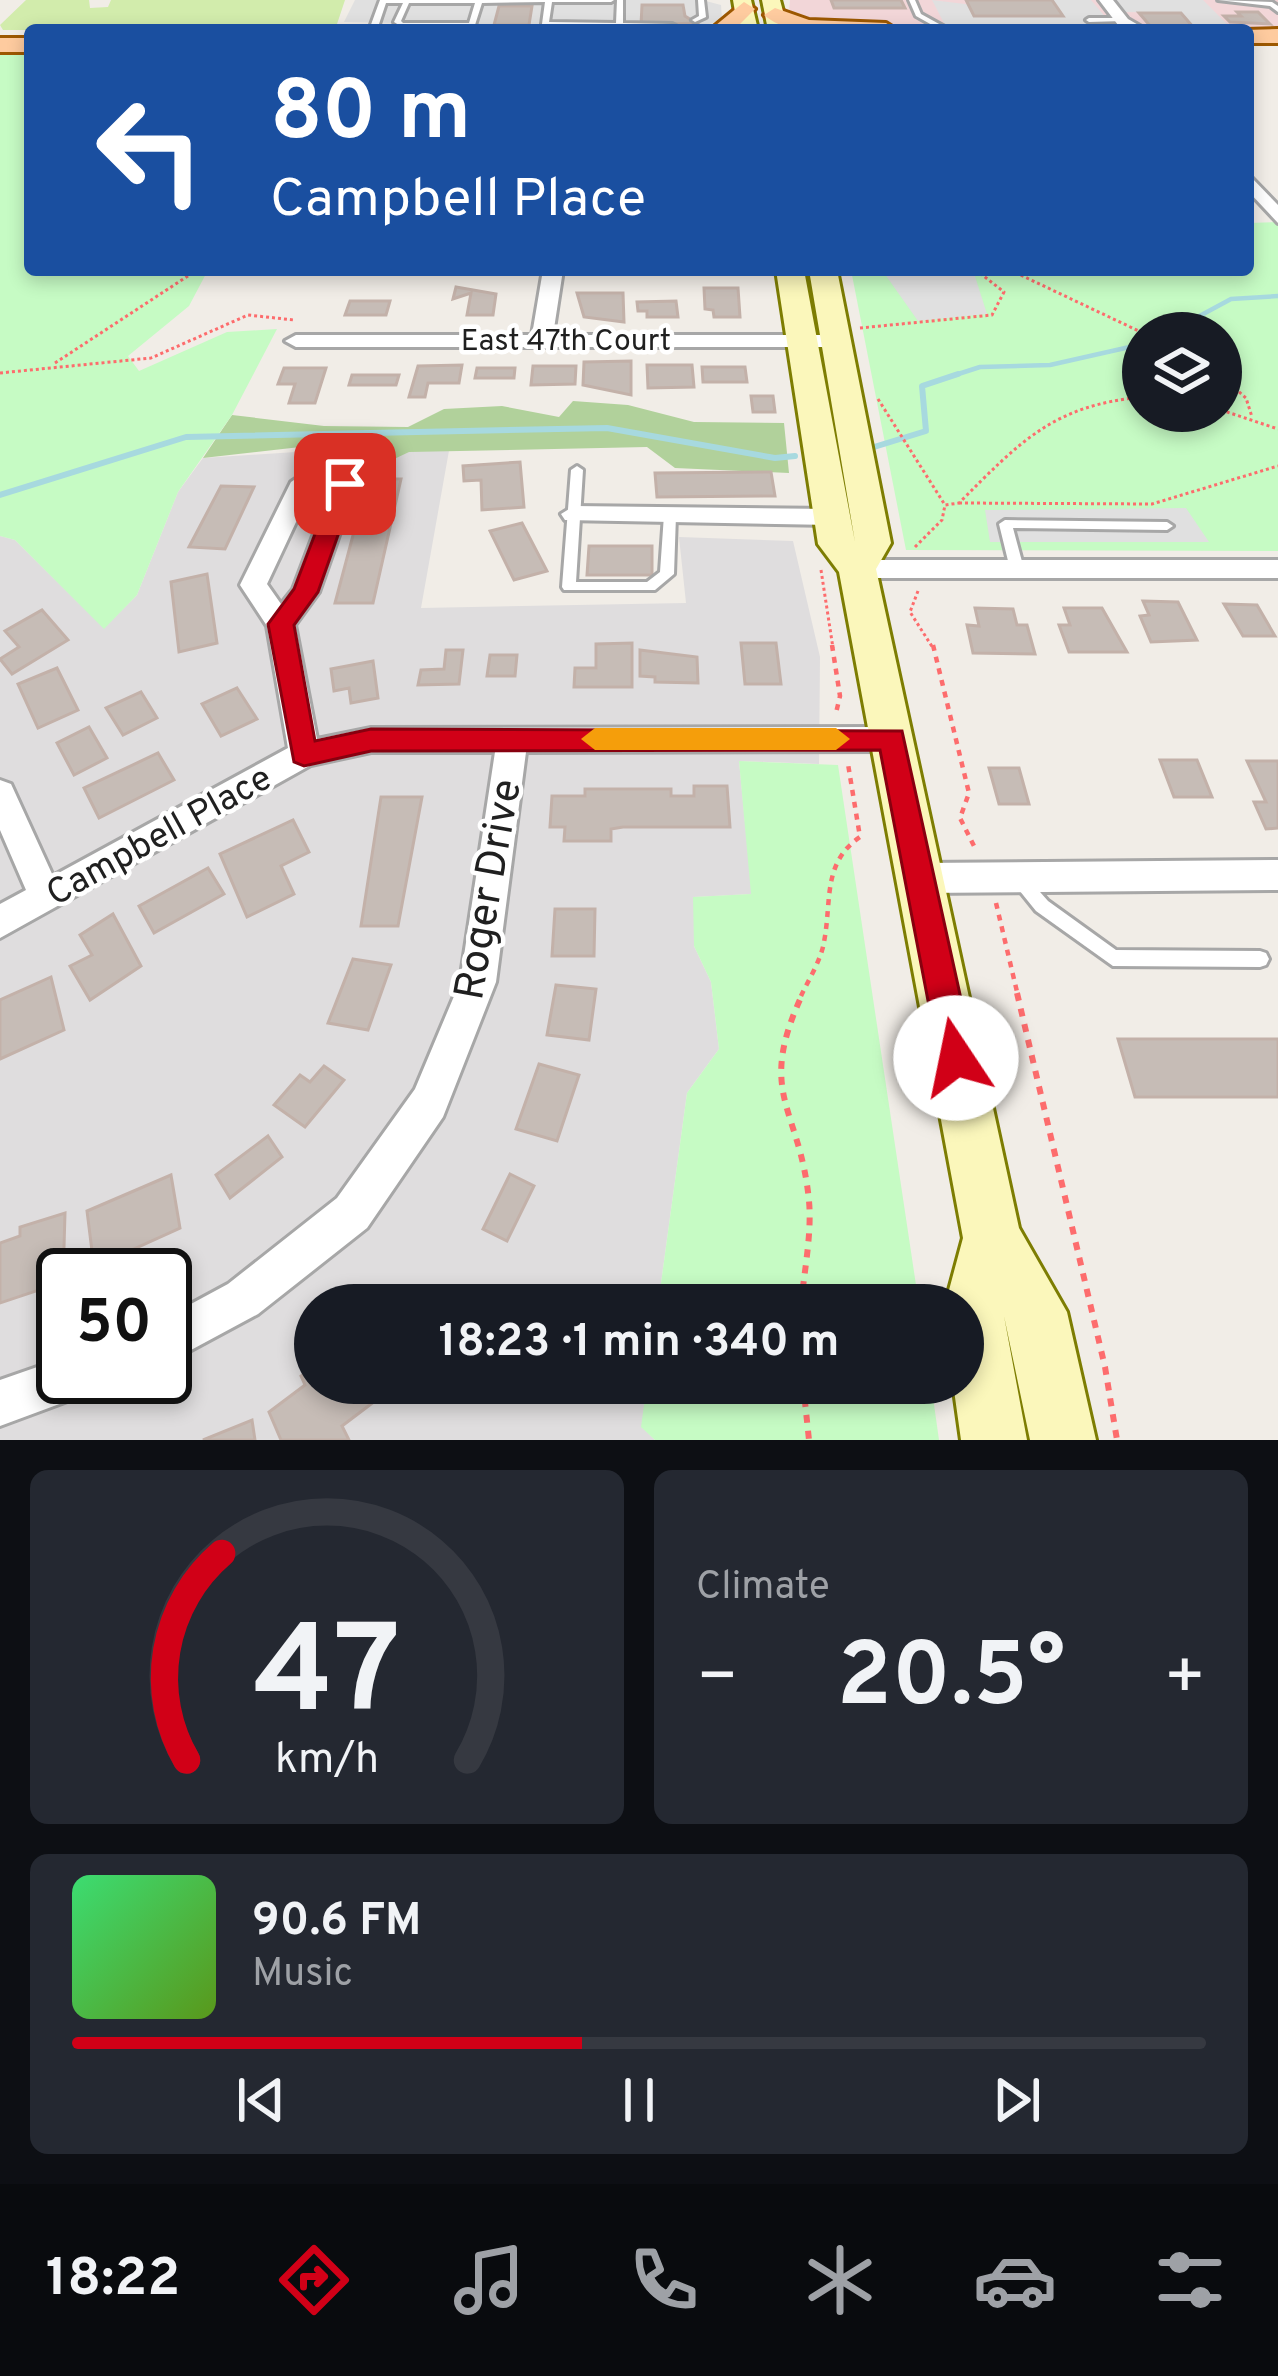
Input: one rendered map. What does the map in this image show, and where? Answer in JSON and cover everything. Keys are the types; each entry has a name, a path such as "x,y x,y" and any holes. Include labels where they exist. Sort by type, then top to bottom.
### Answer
{"main road":[{"path":"791,276 838,565 892,739 992,1238 1036,1312 1063,1440"},
{"path":"825,276 843,334 873,543 838,565"},
{"path":"992,1238 973,1313 994,1440"}],"street":[{"path":"1106,0 1122,24"},
{"path":"1254,186 1277,215"},
{"path":"542,340 552,276"},
{"name":"East 47th Court","path":"296,341 801,340 843,334"},
{"path":"281,624 305,592 345,484 303,482 253,584 281,624 304,754"},
{"path":"574,514 831,517"},
{"path":"838,565 1278,569"},
{"name":"Roger Drive","path":"192,1327 243,1299 352,1214 429,1103 478,982 512,739"},
{"name":"Campbell Place","path":"0,922 304,754 371,740 892,739"},
{"path":"0,793 45,896"},
{"path":"921,878 1278,875"},
{"path":"0,1402 36,1390"}],"lane":[{"path":"374,24 383,1 616,0"},
{"path":"695,20 703,17 701,0"},
{"path":"912,0 918,14 936,24"},
{"path":"1221,0 1272,4 1278,10"},
{"path":"407,1 397,22 422,24"},
{"path":"1089,20 1122,24"},
{"path":"577,470 569,587 650,587 668,574 670,515"},
{"path":"1017,569 1005,524 1167,526"},
{"path":"1017,878 1042,906 1113,958 1259,959"}],"path":[{"path":"50,366 106,336 147,299 187,276"},
{"path":"843,334 992,315 1004,292 986,276"},
{"path":"1023,276 1122,323"},
{"path":"0,373 152,358 225,322 259,313 291,318 319,341"},
{"path":"1242,394 1252,417"},
{"path":"959,503 1054,415 1088,401 1122,399"},
{"path":"880,402 928,471 945,506 942,520 914,548"},
{"path":"1242,415 1278,429"},
{"path":"945,506 1152,504 1278,466"},
{"path":"836,717 840,696 838,565"},
{"path":"921,588 910,612 931,639 969,793 960,818 965,836 980,852"},
{"path":"803,1284 809,1202 778,1075 781,1039 824,947 832,868 844,848 860,837 850,766"},
{"path":"1001,922 1105,1367 1117,1440"},
{"path":"805,1404 809,1440"}],"shaded area":[{"path":"355,0 702,0 721,5 722,20 709,24 344,22"},
{"path":"790,0 1278,0 1278,31 1254,31 1254,24 818,24 789,13"},
{"path":"932,0 1062,16 1052,0 1091,0 1111,24 944,24"},
{"path":"1115,0 1203,0 1227,24 1190,24 1180,13 1125,12"},
{"path":"886,276 975,276 987,314 918,321"},
{"path":"450,445 421,608 686,603 679,537 793,541 820,657 819,764 739,761 752,894 694,897 694,946 711,982 719,1049 687,1093 661,1284 294,1284 294,1404 645,1404 642,1427 655,1440 0,1440 0,536 15,540 104,628 137,595 178,492 203,458"},
{"path":"1186,508 1209,542 990,542 985,510"}],"green space":[{"path":"26,0 89,0 90,8 108,7 111,0 345,0 337,24 24,24 24,30 3,30 0,25"},
{"path":"0,51 24,51 24,276 205,276 189,306 128,356 139,371 227,332 277,329 232,415 178,492 137,595 104,629 15,540 0,536"},
{"path":"1278,222 1278,551 906,550 852,276 1254,276 1254,223"},
{"path":"573,401 628,405 694,422 784,423 789,473 675,468 647,447 409,452 390,461 318,445 203,458 232,415 324,426 408,427 444,409 502,406 559,417"},
{"path":"739,761 838,765 916,1284 661,1284 687,1093 719,1049 711,982 694,946 693,897 751,894"},
{"path":"644,1404 934,1404 939,1440 655,1440 641,1427"}],"building":[{"path":"831,0 901,0 905,8 834,8"},
{"path":"966,0 1052,0 1063,16 974,16"},
{"path":"642,5 683,5 685,16 696,23 668,24 641,24"},
{"path":"499,6 532,6 529,24 494,24"},
{"path":"1237,12 1258,12 1270,24 1230,22 1224,16 1241,16"},
{"path":"1139,13 1181,13 1191,24 1149,24"},
{"path":"456,287 496,294 493,315 467,315 471,293 453,299"},
{"path":"704,288 738,288 740,317 714,317 713,310 705,309"},
{"path":"577,293 623,293 624,322 584,317"},
{"path":"350,301 390,301 386,315 345,315"},
{"path":"676,301 678,317 647,317 647,311 638,311 637,302"},
{"path":"631,361 631,395 583,385 584,362"},
{"path":"462,365 459,383 428,383 425,397 409,397 418,366"},
{"path":"647,365 692,365 694,387 648,388"},
{"path":"533,366 576,366 575,384 531,385"},
{"path":"702,367 745,367 747,382 703,382"},
{"path":"284,368 326,368 315,403 289,403 295,384 278,384"},
{"path":"477,368 515,368 514,378 475,378"},
{"path":"352,375 399,375 396,385 349,385"},
{"path":"751,396 773,396 775,412 753,412"},
{"path":"520,462 524,507 482,510 481,480 464,481 463,466"},
{"path":"771,472 775,496 657,497 655,473"},
{"path":"368,479 401,479 373,603 335,603"},
{"path":"221,486 254,487 225,549 189,547"},
{"path":"522,523 547,571 514,580 490,531"},
{"path":"589,546 652,546 652,575 587,575"},
{"path":"207,574 217,643 179,652 171,582"},
{"path":"1143,601 1178,602 1197,640 1151,642 1140,616 1149,615"},
{"path":"1224,604 1257,605 1275,636 1243,636"},
{"path":"975,608 1013,609 1017,625 1027,625 1035,654 973,653 967,625 979,626"},
{"path":"1064,608 1102,608 1127,652 1069,652 1059,625 1070,625"},
{"path":"42,610 68,640 12,674 0,659 19,647 5,631"},
{"path":"632,643 632,687 574,687 575,668 596,668 596,644"},
{"path":"741,643 776,643 781,684 745,684"},
{"path":"446,650 463,650 459,684 418,685 421,670 444,669"},
{"path":"640,650 697,657 698,683 655,682 655,677 640,676"},
{"path":"490,655 517,655 515,676 487,676"},
{"path":"373,661 378,698 351,703 349,688 334,691 331,669"},
{"path":"57,668 78,710 38,728 18,684"},
{"path":"237,688 257,719 221,736 202,704"},
{"path":"141,692 157,718 123,735 106,708"},
{"path":"89,727 107,758 74,775 57,743"},
{"path":"158,753 174,780 99,818 84,788"},
{"path":"1160,760 1197,760 1212,797 1174,797"},
{"path":"1247,761 1278,761 1278,828 1266,829 1254,802 1266,802"},
{"path":"989,768 1019,768 1029,804 999,804"},
{"path":"694,786 727,786 730,827 623,827 611,829 611,841 564,841 565,827 550,827 552,796 585,796 585,789 671,789 671,796 694,796"},
{"path":"381,797 422,797 398,926 361,926"},
{"path":"293,820 309,852 281,866 294,894 247,917 220,854"},
{"path":"208,868 224,894 154,933 139,906"},
{"path":"555,909 595,909 594,956 552,956"},
{"path":"113,914 141,966 90,1000 70,966 92,955 80,935"},
{"path":"353,959 391,965 368,1030 328,1023"},
{"path":"51,977 64,1030 0,1059 0,1000"},
{"path":"556,985 596,989 589,1040 547,1035"},
{"path":"1118,1039 1278,1039 1278,1097 1135,1097"},
{"path":"539,1064 579,1075 557,1141 516,1129"},
{"path":"324,1066 344,1080 305,1127 274,1105 300,1075 310,1082"},
{"path":"268,1136 282,1157 230,1198 216,1175"},
{"path":"510,1174 534,1186 507,1241 483,1229"},
{"path":"171,1175 180,1228 136,1248 92,1248 87,1211"},
{"path":"65,1213 64,1248 36,1248 36,1291 0,1303 0,1243 20,1236 20,1227"},
{"path":"294,1393 294,1404 371,1404 342,1426 349,1440 281,1440 269,1412"},
{"path":"252,1420 255,1440 203,1440"}],"waterway":[{"path":"1207,312 1231,299 1278,296"},
{"path":"949,377 980,367 1050,365 1122,349"},
{"path":"949,377 958,374"},
{"path":"874,447 926,431 922,386 949,377"},
{"path":"0,495 186,437 607,428 775,458 795,456"}],"slow traffic":[{"path":"595,739 836,739"}],"route":[{"path":"345,484 305,592 281,624 304,754 371,740 892,739 956,1058"}]}
